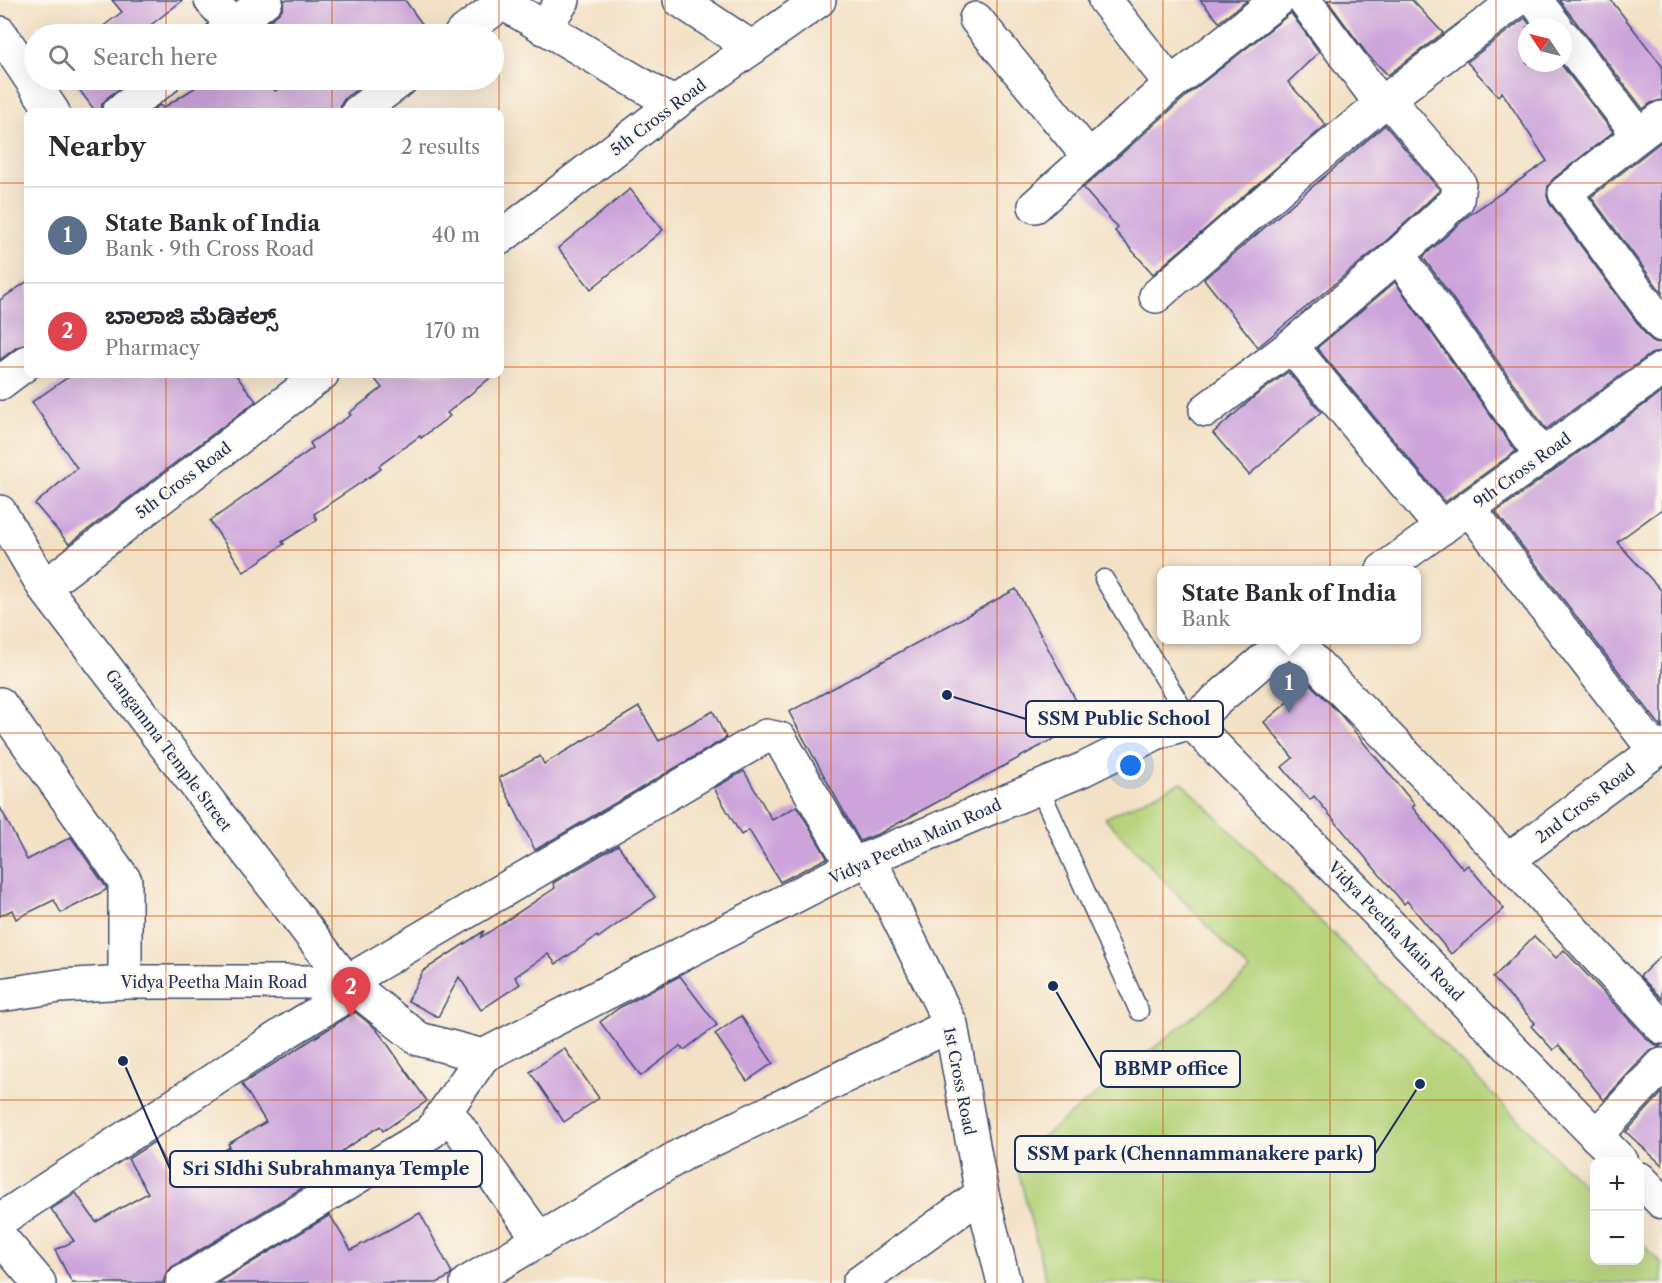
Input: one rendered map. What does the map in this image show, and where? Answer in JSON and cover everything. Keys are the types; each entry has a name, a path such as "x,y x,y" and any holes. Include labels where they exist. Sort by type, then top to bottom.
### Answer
{"street":[{"path":"212,0 225,24"},
{"path":"236,24 266,0"},
{"path":"544,28 563,0"},
{"path":"680,0 752,48"},
{"name":"5th Cross Road","path":"504,235 674,104 819,0"},
{"path":"1105,0 1172,84"},
{"path":"1035,206 1172,84 1278,0"},
{"path":"1206,410 1292,346 1398,255 1457,200 1459,183 1384,101 1304,0"},
{"path":"1156,296 1384,101 1517,0"},
{"path":"1535,0 1549,18"},
{"path":"473,24 500,2 674,104"},
{"path":"976,19 1089,157"},
{"path":"0,33 24,69"},
{"path":"1572,45 1651,127 1565,193 1662,325"},
{"path":"38,90 50,108"},
{"path":"124,108 149,90"},
{"path":"363,108 388,90"},
{"path":"1398,255 1542,456"},
{"path":"1292,346 1442,528"},
{"path":"0,383 24,365"},
{"name":"9th Cross Road","path":"1389,566 1662,369"},
{"name":"5th Cross Road","path":"44,587 317,378"},
{"path":"1469,508 1658,749"},
{"name":"Gangamma Temple Street","path":"0,512 44,587 347,982"},
{"path":"1191,722 1281,644"},
{"path":"1298,644 1508,860 1662,1027"},
{"path":"0,704 10,739 125,881 125,982"},
{"name":"Vidya Peetha Main Road","path":"483,1056 861,862 1084,768 1158,732 1191,722 1618,1157"},
{"name":"1st Cross Road","path":"347,982 766,736 780,738 861,862 951,1025 982,1194 1004,1283"},
{"name":"2nd Cross Road","path":"1508,860 1658,749"},
{"name":"Vidya Peetha Main Road","path":"0,995 60,986 125,982 347,982"},
{"path":"0,1220 288,1031 344,997 347,982 418,1039 483,1056 431,1132 182,1283"},
{"path":"467,1283 683,1154 951,1025"},
{"path":"1596,1136 1662,1065"},
{"path":"446,1110 540,1240"},
{"path":"1644,1183 1662,1202"},
{"path":"859,1283 982,1194"},
{"path":"0,1237 39,1283"}],"lane":[{"path":"1104,579 1191,722"},
{"path":"1039,787 1139,1011"}],"green space":[{"path":"1182,782 1590,1192 1590,1265 1644,1265 1644,1246 1662,1264 1662,1283 1047,1283 1015,1159 1250,971 1105,818"}],"building":[{"path":"112,0 183,0 152,24 106,24 122,12"},
{"path":"284,0 405,0 422,24 265,24 283,8"},
{"path":"1200,0 1248,0 1219,22"},
{"path":"1327,0 1412,0 1443,33 1388,75 1367,54"},
{"path":"1559,0 1611,0 1662,66 1662,100 1651,103 1643,109"},
{"path":"1291,13 1319,52 1288,82 1326,125 1153,274 1115,231 1118,228 1083,188 1192,91"},
{"path":"1518,23 1518,72 1567,72 1613,132 1553,179 1548,186 1547,196 1550,204 1647,336 1654,342 1662,343 1662,351 1651,354 1546,429 1423,257 1468,216 1547,161 1502,92 1498,96 1467,62"},
{"path":"80,90 118,90 108,97 102,108 93,108"},
{"path":"191,90 356,90 346,97 340,108 163,108"},
{"path":"1385,125 1439,191 1386,241 1258,347 1204,279"},
{"path":"1662,141 1662,293 1591,197"},
{"path":"630,189 663,230 591,289 558,248"},
{"path":"1395,282 1516,451 1445,502 1317,348"},
{"path":"24,284 24,345 17,347 0,360 0,300"},
{"path":"1288,372 1321,412 1249,475 1213,433 1254,397"},
{"path":"67,378 238,378 256,401 69,544 35,504 77,468 32,402"},
{"path":"374,378 490,378 447,413 450,416 379,466 381,469 314,514 317,520 282,542 284,544 244,572 210,521 313,448 310,443 351,415 349,413 382,388"},
{"path":"1662,392 1662,509 1617,542 1662,591 1662,728 1496,512"},
{"path":"1016,589 1087,721 880,833 860,841 789,712"},
{"path":"1310,684 1340,714 1369,749 1415,805 1412,807 1463,869 1468,865 1504,909 1451,954 1407,901 1404,904 1314,796 1310,800 1282,767 1293,758 1264,722"},
{"path":"639,707 659,741 713,711 726,738 535,850 499,778 540,756 544,764"},
{"path":"744,771 772,820 797,806 827,858 780,882 749,830 741,835 714,788"},
{"path":"0,807 27,860 71,837 106,890 61,913 54,900 16,919 12,910 0,916"},
{"path":"618,845 655,897 598,938 597,936 556,964 548,954 515,977 520,984 481,1010 459,977 438,1017 408,1001 423,971 484,931 480,938 555,888 553,883"},
{"path":"1534,936 1556,958 1564,950 1648,1040 1656,1045 1662,1045 1648,1052 1604,1100 1559,1045 1553,1050 1531,1026 1535,1023 1493,978"},
{"path":"1662,955 1662,999 1640,976"},
{"path":"680,976 717,1025 684,1050 680,1046 641,1076 600,1022 619,1008"},
{"path":"355,1012 376,1029 427,1101 383,1131 380,1126 336,1155 341,1163 311,1180 312,1182 172,1267 163,1283 72,1283 55,1250 74,1241 51,1209 76,1193 96,1222 148,1193 128,1159 154,1142 175,1180 230,1147 228,1144 266,1122 242,1084"},
{"path":"741,1016 773,1063 747,1081 715,1034"},
{"path":"564,1048 599,1098 564,1122 530,1072"},
{"path":"1662,1093 1662,1165 1626,1132"},
{"path":"420,1213 452,1273 437,1283 218,1283 330,1215 351,1250"}],"place":[{"name":"SSM Public School","path":"947,695"},
{"name":"State Bank of India","path":"1289,713"},
{"name":"BBMP office","path":"1053,986"},
{"name":"ಬಾಲಾಜಿ ಮೆಡಿಕಲ್ಸ್","path":"351,1017"},
{"name":"Sri SIdhi Subrahmanya Temple","path":"123,1061"},
{"name":"SSM park (Chennammanakere park)","path":"1420,1084"}]}
